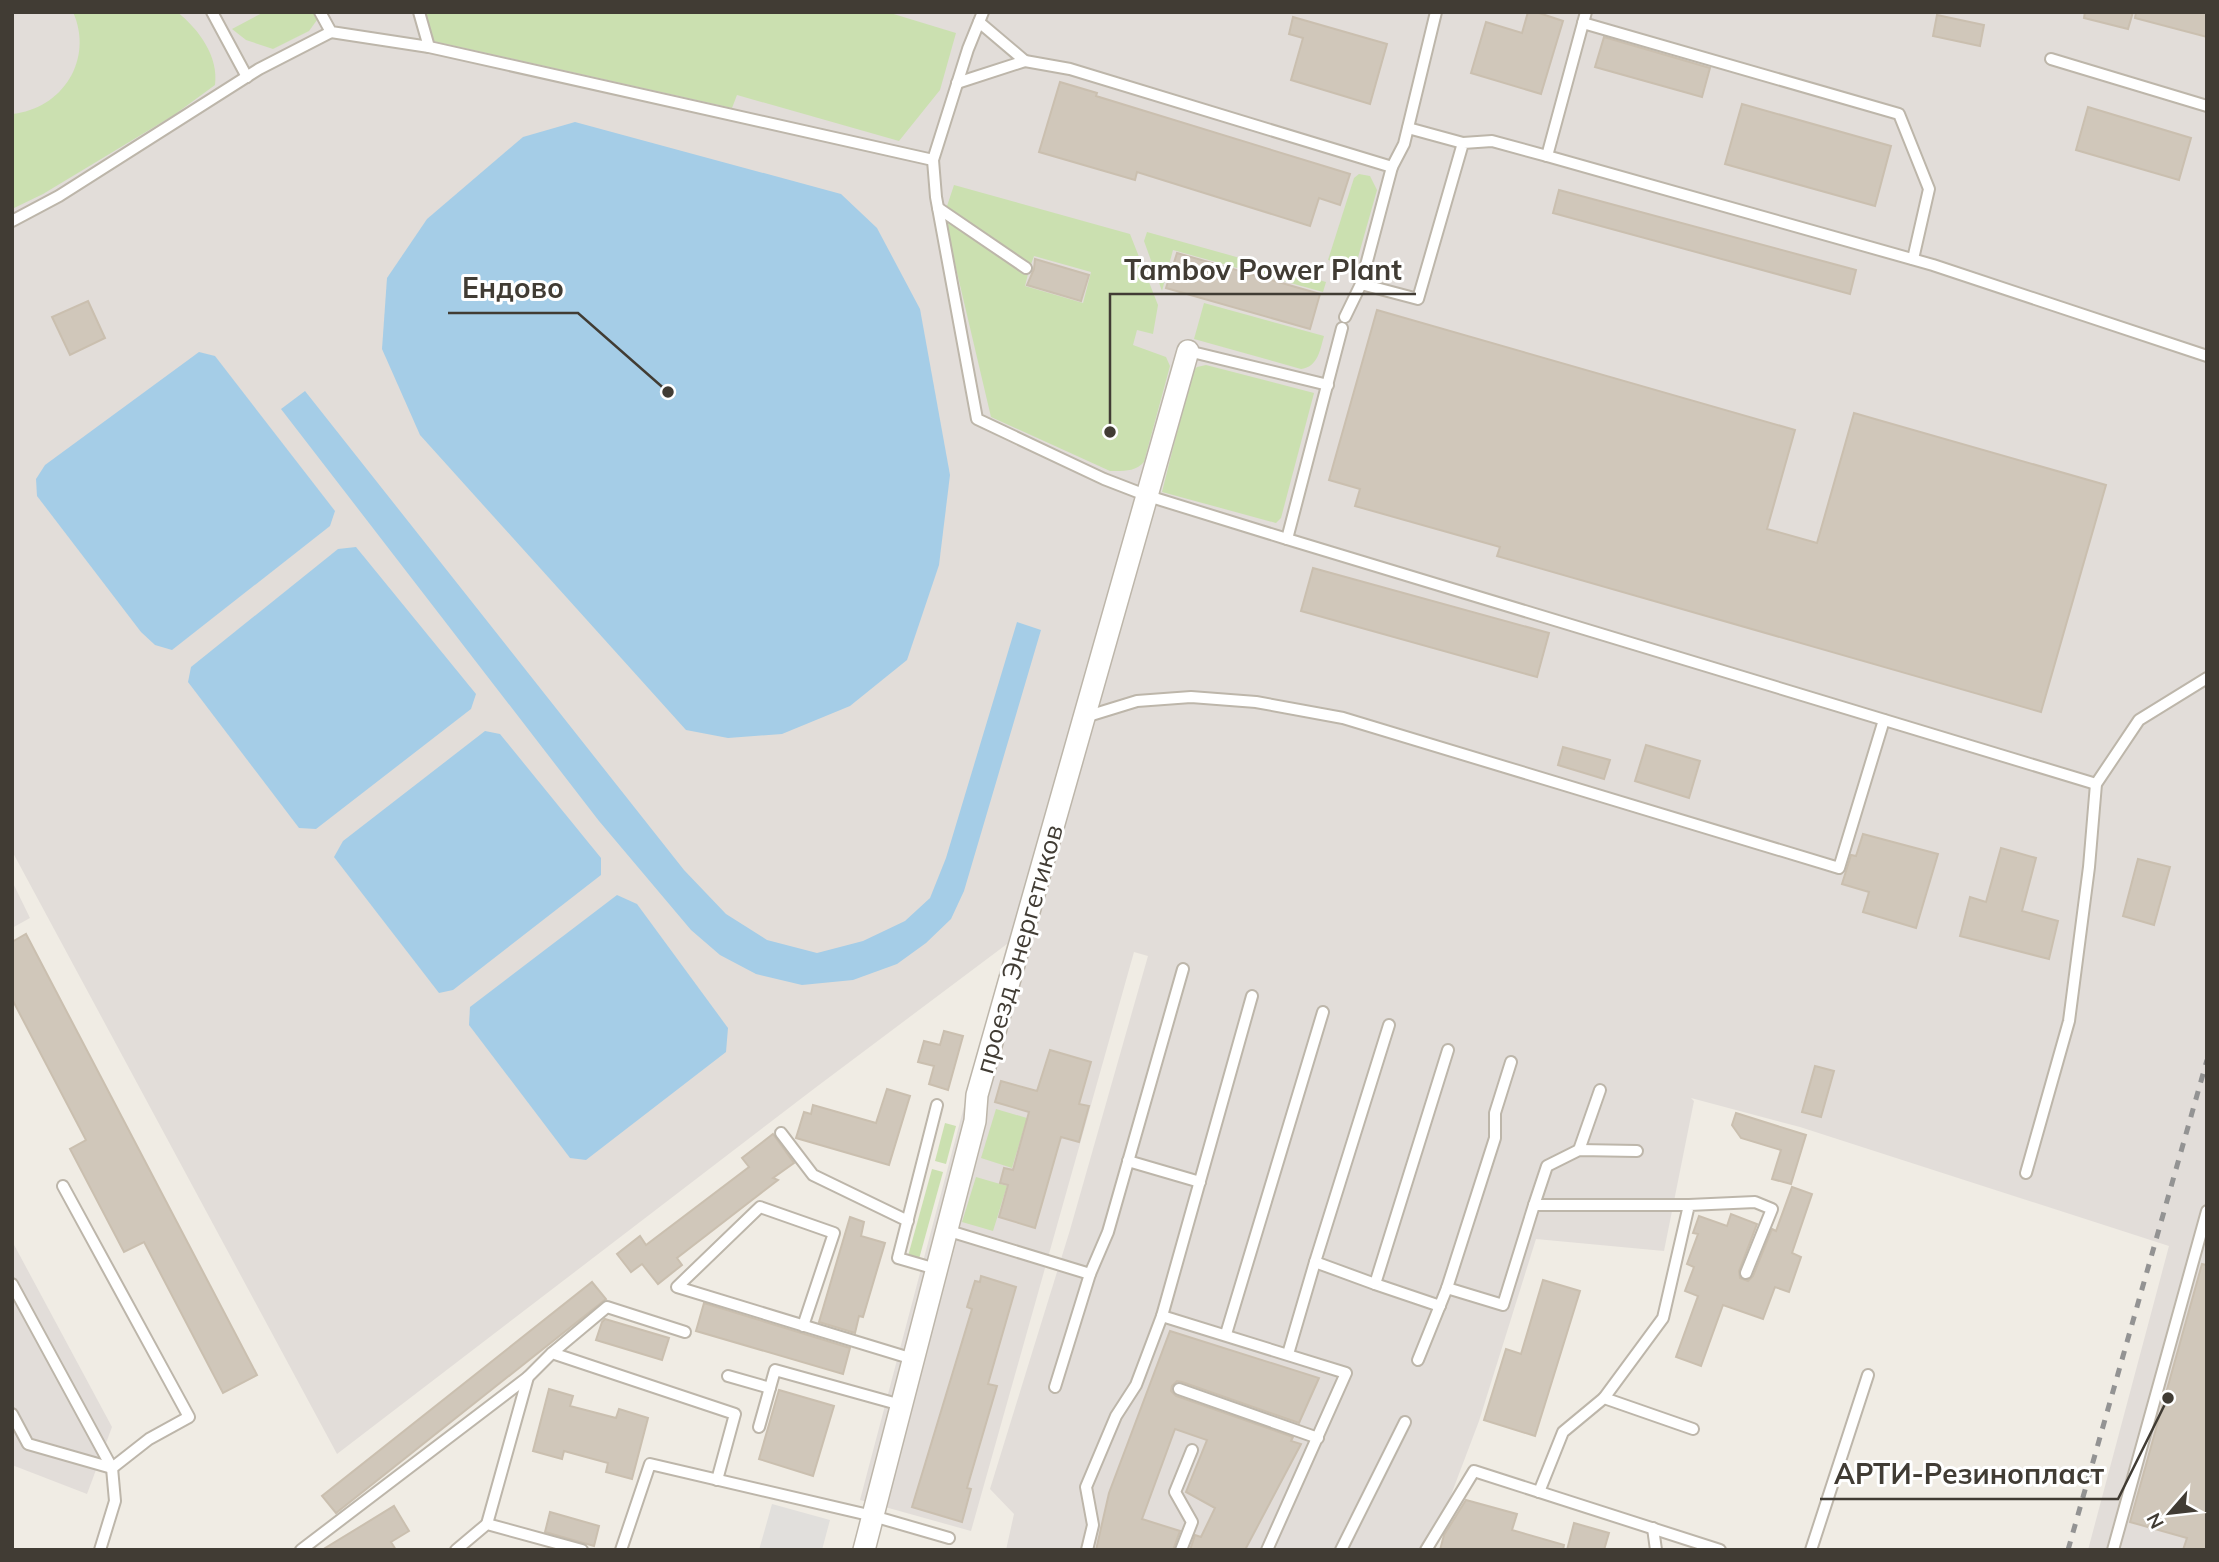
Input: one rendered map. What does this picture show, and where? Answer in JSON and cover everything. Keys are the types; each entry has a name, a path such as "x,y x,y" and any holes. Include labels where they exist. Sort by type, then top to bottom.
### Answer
{"street":[{"name":"проезд Энергетиков","path":"864,1550 975,1121 977,1095 1188,351"}],"lane":[{"path":"212,12 247,77"},
{"path":"320,12 331,32"},
{"path":"419,12 429,47"},
{"path":"1287,540 1343,323 1361,284 1392,167 1404,144 1436,12"},
{"path":"1025,61 981,17 933,160 938,208 977,419 1148,496 2096,784"},
{"path":"1548,156 1584,18 1899,114 1929,189 1913,259"},
{"path":"12,221 60,197 247,77 331,32 429,47 933,160"},
{"path":"2051,59 2207,106"},
{"path":"957,83 1025,61 1070,69 1392,167"},
{"path":"1408,128 1463,143 1493,141 1913,259 2207,356"},
{"path":"1361,284 1419,299 1463,143"},
{"path":"938,208 1026,268"},
{"path":"1188,351 1328,385"},
{"path":"2026,1173 2069,1021 2089,867 2096,784 2139,720 2207,678"},
{"path":"1085,717 1137,701 1191,697 1256,702 1343,718 1839,868 1884,720"},
{"path":"1055,1387 1090,1274 1108,1231 1184,969"},
{"path":"1087,1550 1093,1525 1086,1487 1116,1416 1136,1385 1162,1316 1252,996"},
{"path":"1226,1334 1322,1013"},
{"path":"1288,1354 1389,1025"},
{"path":"1375,1284 1448,1050"},
{"path":"1418,1360 1447,1288 1495,1138 1495,1113 1511,1062"},
{"path":"1579,1150 1600,1090"},
{"path":"936,1269 898,1258 937,1105"},
{"path":"781,1133 813,1175 908,1221"},
{"path":"1447,1288 1503,1305 1547,1166 1579,1150 1637,1151"},
{"path":"1128,1161 1200,1182"},
{"path":"63,1186 189,1417 149,1439 112,1468"},
{"path":"1534,1205 1689,1205 1755,1202 1772,1209 1746,1273"},
{"path":"1539,1492 1563,1432 1604,1398 1662,1318 1689,1205"},
{"path":"803,1325 834,1233 760,1207 677,1287 913,1359"},
{"path":"2113,1550 2207,1211"},
{"path":"946,1230 1090,1274"},
{"path":"1315,1262 1440,1306"},
{"path":"12,1284 112,1468 115,1501 100,1550"},
{"path":"301,1550 528,1377 607,1307 685,1332"},
{"path":"1162,1316 1346,1373 1267,1550"},
{"path":"552,1353 735,1414 717,1480"},
{"path":"759,1427 775,1370 901,1405"},
{"path":"1811,1550 1868,1375"},
{"path":"728,1376 770,1388"},
{"path":"456,1550 487,1524 528,1377"},
{"path":"1178,1389 1318,1438"},
{"path":"1604,1398 1693,1429"},
{"path":"12,1414 28,1444 112,1468"},
{"path":"1341,1550 1405,1422"},
{"path":"1181,1550 1192,1522 1175,1492 1192,1450"},
{"path":"621,1550 650,1464 873,1516 949,1538"},
{"path":"1426,1550 1474,1471 1720,1550"},
{"path":"487,1524 582,1550"},
{"path":"1653,1528 1656,1550"}],"shaded area":[{"path":"12,12 2207,12 2207,1550 2088,1550 2169,1246 1800,1127 1691,1098 1694,1101 1664,1251 1536,1239 1479,1421 1434,1540 1427,1550 1006,1550 1014,1514 990,1489 1070,1230 1148,956 1134,952 971,1531 860,1500 1007,944 337,1454 12,851"},
{"path":"12,881 30,918 12,928"},
{"path":"12,1241 112,1427 87,1494 12,1465"},
{"path":"772,1504 830,1520 822,1550 759,1550"}],"green space":[{"path":"73,12 177,12 206,44 214,64 215,85 174,115 43,194 12,209 12,114 46,103 70,79 80,47"},
{"path":"264,12 313,12 317,20 309,31 273,49 246,40 232,29"},
{"path":"424,12 887,12 956,33 940,90 899,141 737,95 732,108 433,41"},
{"path":"1359,174 1370,176 1377,190 1355,268 1328,260 1354,178"},
{"path":"954,185 1130,234 1158,305 1153,334 1137,330 1133,345 1166,357 1170,366 1144,462 1137,468 1110,471 991,417 944,217 1028,274 1025,286 1083,303 1091,272 1034,256 1030,267 946,209"},
{"path":"1147,232 1326,282 1323,292 1173,250 1162,291 1144,241"},
{"path":"1204,303 1324,336 1315,361 1307,368 1301,369 1194,339"},
{"path":"1206,365 1314,393 1281,518 1276,523 1162,492 1192,372 1197,367"},
{"path":"996,1109 1027,1118 1012,1168 981,1158"},
{"path":"945,1123 956,1126 946,1164 935,1161"},
{"path":"932,1169 943,1172 919,1259 908,1256"},
{"path":"976,1177 1007,1186 993,1231 962,1222"}],"water":[{"path":"575,122 841,194 877,228 920,309 950,475 939,565 907,660 850,706 782,734 728,738 686,730 420,435 382,349 387,278 427,219 523,137"},
{"path":"199,352 215,356 335,511 330,526 172,650 155,645 141,632 37,496 36,479 45,465"},
{"path":"305,391 684,870 726,914 767,940 817,953 863,941 905,921 930,898 946,858 1017,622 1041,630 964,891 951,919 926,943 897,964 853,980 802,985 756,974 720,955 691,930 599,821 281,409"},
{"path":"356,547 476,694 471,709 316,829 299,828 188,682 191,667 338,549"},
{"path":"485,731 500,734 601,858 601,875 453,990 439,993 334,857 343,841"},
{"path":"617,895 637,904 728,1028 726,1052 586,1160 570,1158 469,1025 470,1007"}],"building":[{"path":"1528,12 1563,21 1541,94 1471,73 1486,22 1522,33"},
{"path":"2085,12 2133,12 2128,29 2084,18"},
{"path":"2136,12 2207,12 2207,37 2135,18"},
{"path":"1937,15 1984,25 1980,46 1933,36"},
{"path":"1293,17 1387,44 1370,104 1291,80 1303,38 1289,34"},
{"path":"1604,37 1710,68 1702,97 1595,67"},
{"path":"1060,82 1097,93 1096,96 1350,174 1340,205 1319,198 1310,226 1137,172 1135,180 1039,152"},
{"path":"1742,104 1891,146 1875,206 1725,164"},
{"path":"2088,107 2191,138 2179,180 2076,150"},
{"path":"1559,190 1856,270 1850,294 1553,213"},
{"path":"1177,253 1320,294 1310,329 1166,288"},
{"path":"1035,259 1089,275 1081,301 1027,285"},
{"path":"88,301 105,338 70,355 52,317"},
{"path":"1377,310 1795,430 1767,529 1817,543 1854,413 2106,485 2041,712 1497,556 1500,547 1355,506 1360,489 1329,480"},
{"path":"1313,568 1549,633 1537,677 1301,611"},
{"path":"1646,745 1700,761 1689,798 1635,781"},
{"path":"1563,747 1610,760 1604,779 1558,765"},
{"path":"1863,834 1938,854 1916,928 1863,912 1869,892 1842,884 1851,855 1856,856"},
{"path":"2001,848 2036,858 2022,911 2058,921 2049,959 1960,936 1970,897 1986,902"},
{"path":"2138,859 2170,867 2154,925 2123,916"},
{"path":"26,934 257,1375 223,1393 144,1242 124,1252 70,1149 86,1140 12,999 12,942"},
{"path":"944,1031 963,1036 948,1090 929,1084 934,1066 918,1062 924,1041 940,1045"},
{"path":"1050,1050 1091,1062 1079,1104 1089,1106 1079,1142 1061,1137 1035,1228 999,1217 1008,1185 1000,1183 1004,1168 1013,1170 1029,1112 995,1102 1001,1081 1037,1091"},
{"path":"1815,1066 1834,1071 1821,1117 1802,1112"},
{"path":"887,1089 910,1096 889,1165 796,1138 804,1112 811,1114 813,1105 876,1123"},
{"path":"1736,1113 1806,1135 1791,1184 1772,1179 1781,1150 1741,1138 1732,1125"},
{"path":"773,1134 794,1163 773,1178 778,1180 677,1258 682,1265 658,1284 642,1264 631,1272 617,1254 640,1236 646,1245 749,1167 742,1158"},
{"path":"1792,1187 1812,1194 1792,1253 1801,1257 1789,1292 1775,1287 1763,1319 1723,1305 1701,1366 1676,1357 1698,1296 1685,1291 1694,1267 1687,1264 1698,1234 1693,1233 1699,1216 1727,1226 1731,1214 1757,1224 1739,1271 1740,1278 1748,1281 1753,1276 1772,1229 1776,1231"},
{"path":"850,1217 864,1222 861,1236 885,1243 863,1317 859,1316 855,1333 819,1322"},
{"path":"2202,1264 2207,1265 2207,1550 2183,1550 2187,1538 2130,1522"},
{"path":"981,1276 1016,1287 988,1384 997,1386 967,1488 971,1489 962,1522 912,1507 972,1309 967,1307 975,1281 980,1282"},
{"path":"1543,1280 1580,1291 1535,1436 1484,1420 1506,1349 1521,1354"},
{"path":"592,1282 606,1299 336,1513 322,1496"},
{"path":"704,1303 850,1348 843,1374 696,1331"},
{"path":"605,1319 669,1338 662,1360 596,1340"},
{"path":"1170,1331 1319,1378 1299,1423 1182,1382 1177,1381 1172,1386 1171,1391 1176,1396 1293,1437 1291,1441 1301,1444 1245,1550 1190,1550 1195,1535 1201,1537 1215,1508 1186,1492 1207,1440 1175,1429 1142,1519 1180,1531 1173,1550 1096,1550 1109,1493"},
{"path":"549,1389 573,1396 570,1406 616,1418 619,1409 648,1418 632,1479 606,1472 608,1463 564,1451 562,1459 533,1451"},
{"path":"779,1390 834,1406 813,1476 759,1459"},
{"path":"1466,1500 1517,1514 1512,1530 1564,1545 1563,1550 1440,1550 1444,1535"},
{"path":"394,1506 409,1531 391,1542 396,1550 322,1550"},
{"path":"550,1512 599,1526 594,1546 545,1532"},
{"path":"1574,1523 1609,1533 1604,1550 1567,1550"}],"railway":[{"path":"2068,1550 2207,1060"}],"place":[{"name":"Ендово","path":"668,392"},
{"name":"Tambov Power Plant","path":"1110,432"},
{"name":"АРТИ-Резинопласт","path":"2168,1398"}]}
